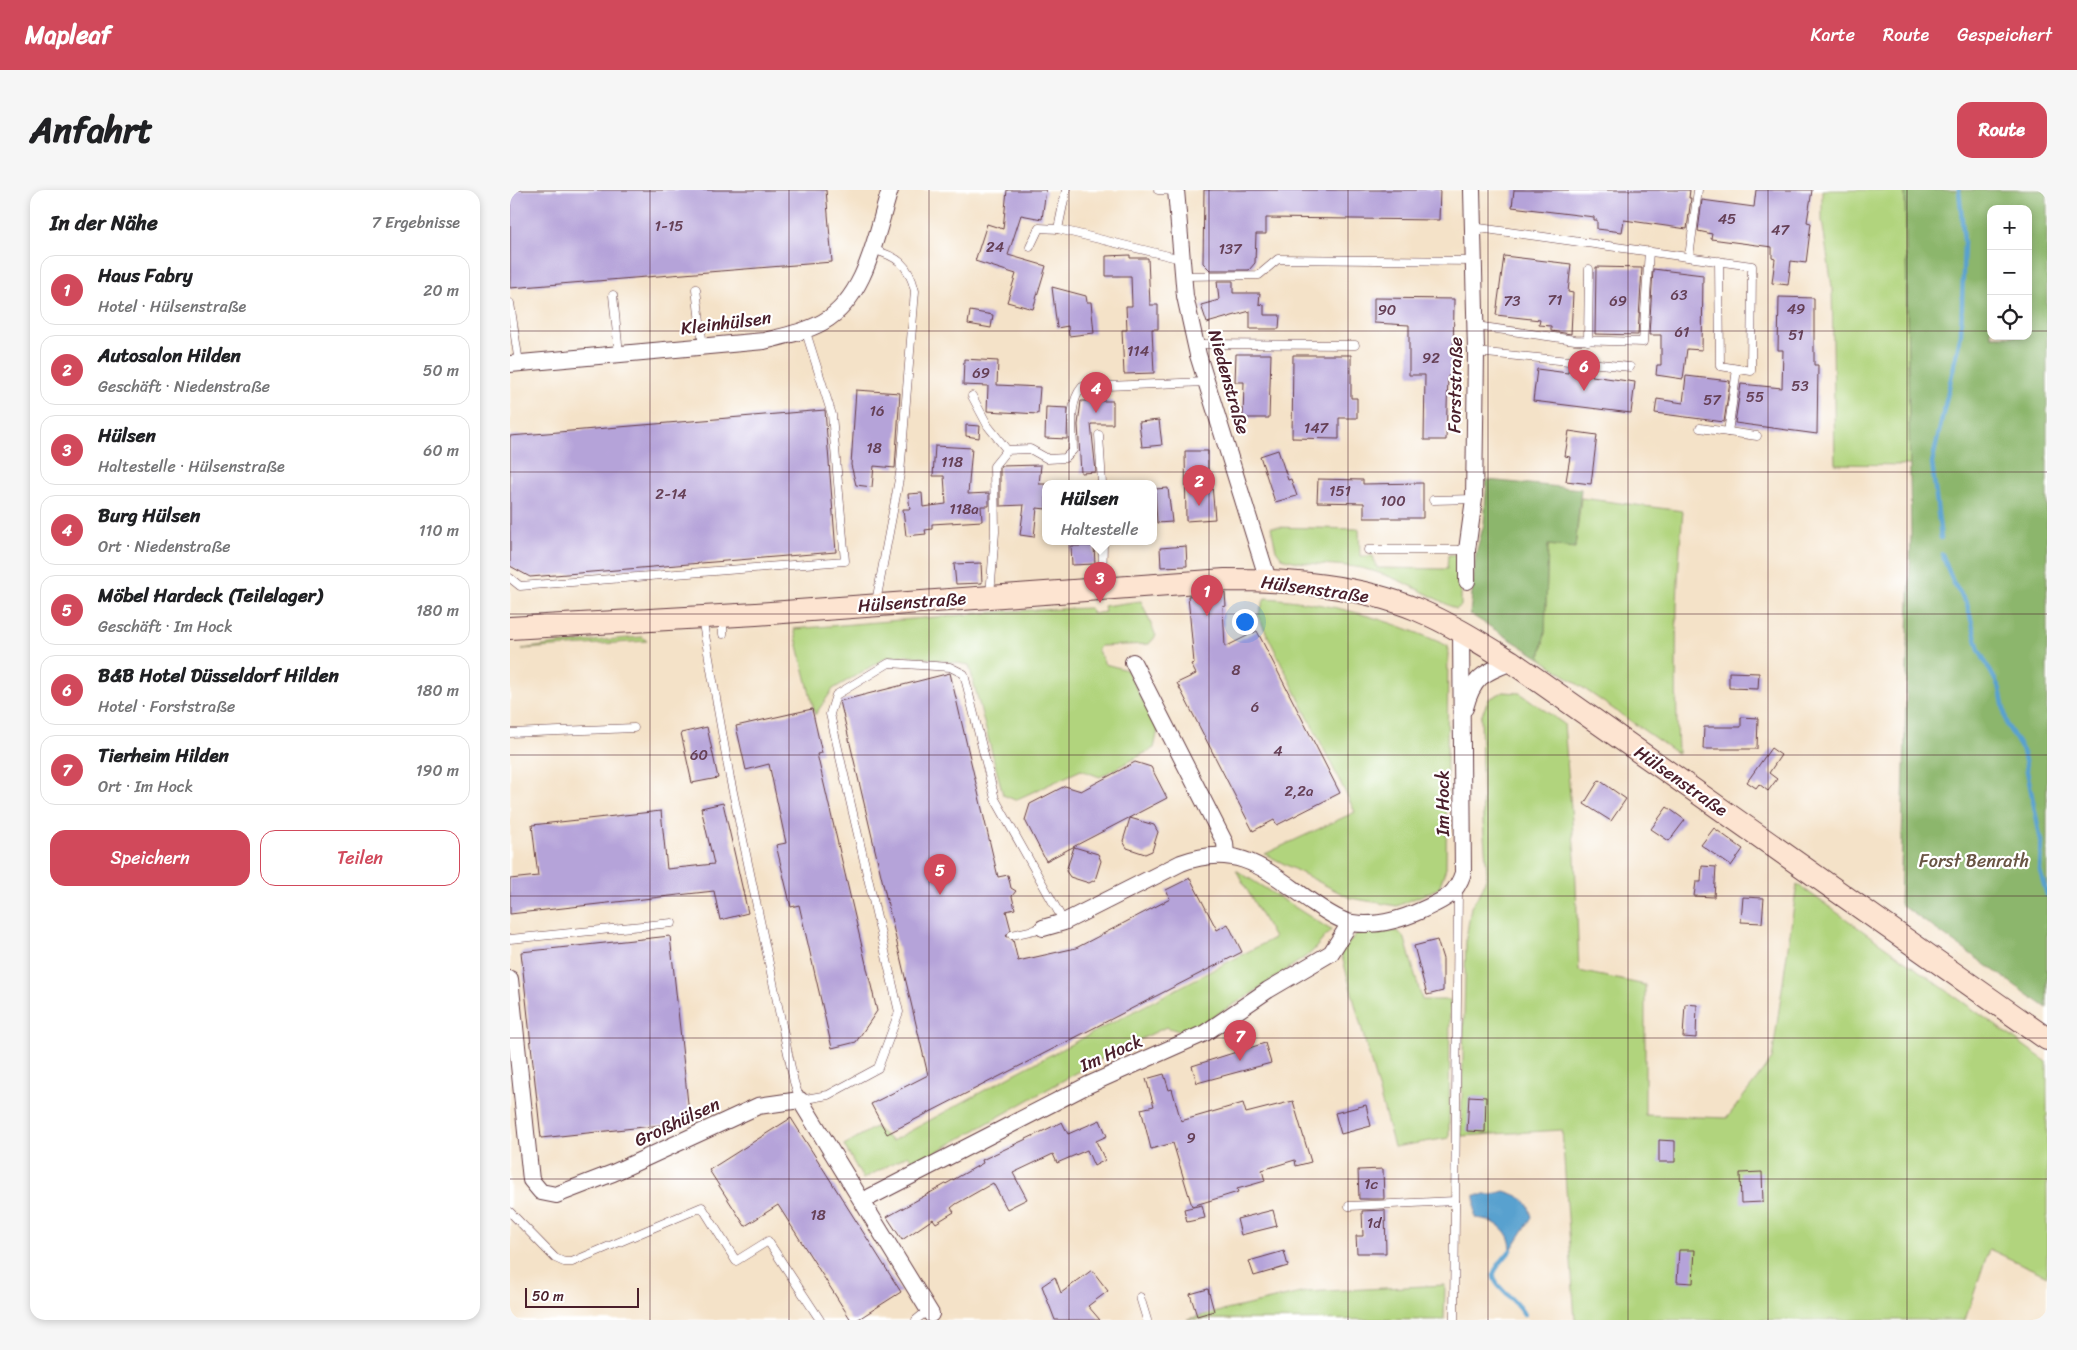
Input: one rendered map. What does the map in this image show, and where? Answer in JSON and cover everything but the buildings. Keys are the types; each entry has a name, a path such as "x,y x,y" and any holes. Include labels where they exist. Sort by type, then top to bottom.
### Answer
{"main road":[{"name":"Hülsenstraße","path":"510,628 716,622 876,605 1187,582 1268,580 1360,592 1416,609 1461,630 1512,662 2047,1039"}],"street":[{"name":"Niedenstraße","path":"1176,190 1183,276 1196,344 1206,382 1268,580"},
{"name":"Forststraße","path":"1467,581 1467,550 1474,500 1476,352 1472,190"},
{"name":"Kleinhülsen","path":"514,363 764,341 805,329 824,321 846,302 861,279 886,192"},
{"name":"Im Hock","path":"1458,888 1463,873 1461,630"},
{"path":"1133,662 1225,843 1226,855"},
{"name":"Im Hock","path":"1462,718 1468,695 1479,676 1512,662"},
{"path":"1043,928 1064,922 1181,863 1200,856 1226,855 1244,858 1326,911 1350,923 1381,924 1405,918 1448,898 1458,888"},
{"name":"Im Hock","path":"870,1197 1088,1085 1205,1033 1268,990 1331,953 1350,923"},
{"name":"Großhülsen","path":"510,979 514,1059 531,1180 541,1192 556,1196 745,1107 800,1100"},
{"path":"800,1100 927,1316"}],"lane":[{"path":"1058,229 1066,190"},
{"path":"1158,190 1176,190"},
{"path":"1689,257 1698,190"},
{"path":"1472,227 1649,251 1719,261 1752,266 1752,371 1720,366 1719,261"},
{"path":"1030,247 1039,228 1058,229 1181,259"},
{"path":"871,249 890,255 911,273 915,291 900,474 876,605"},
{"path":"1476,326 1588,341 1644,342 1649,251"},
{"path":"1183,276 1258,275 1278,259 1474,261"},
{"path":"1588,341 1589,268"},
{"path":"696,289 703,347"},
{"path":"613,295 619,354"},
{"path":"510,303 514,363"},
{"path":"510,578 520,586 845,560 832,415 805,329"},
{"path":"1196,344 1355,344"},
{"path":"1476,352 1630,367"},
{"path":"1728,432 1737,369"},
{"path":"1007,450 1030,450 1048,458 1065,458 1073,450 1074,404 1076,395 1082,387 1206,382"},
{"path":"972,396 988,426 1007,450"},
{"path":"1700,428 1757,436"},
{"path":"1099,436 1102,480"},
{"path":"990,597 995,532 994,466 1007,450"},
{"path":"1433,500 1474,500"},
{"path":"1102,589 1103,545"},
{"path":"1368,550 1467,550"},
{"path":"716,622 730,778 794,1082 800,1100 828,1095 878,1068 898,1012 830,714 836,695 888,664 950,667 964,674 995,799 1064,922"},
{"path":"510,733 634,728"},
{"name":"Im Hock","path":"1454,1320 1458,888"},
{"path":"510,939 672,923"},
{"path":"1012,936 1043,928"},
{"path":"1349,1206 1454,1201"},
{"path":"510,1212 555,1258 564,1262 572,1262 702,1207 736,1261 768,1241 820,1320"},
{"path":"1140,1297 1147,1320"}],"green space":[{"path":"1822,190 1905,190 1910,465 1835,464 1832,287 1822,220"},
{"name":"Forst Benrath","path":"1905,190 2047,190 2047,1008 1900,904 1911,534"},
{"path":"1487,480 1581,489 1575,548 1548,545 1545,632 1540,658 1470,614 1476,553 1484,524"},
{"path":"1581,498 1683,511 1676,633 1678,754 1540,658 1545,632 1548,545 1575,548"},
{"path":"1271,527 1359,529 1360,556 1373,556 1377,568 1447,569 1448,555 1461,554 1461,606 1456,609 1410,586 1374,571 1351,566 1292,561 1282,558 1276,550"},
{"path":"1265,598 1313,603 1359,613 1426,636 1448,646 1446,868 1439,888 1397,906 1350,898 1265,854 1355,812 1258,616"},
{"path":"1141,601 1156,636 1149,644 1101,646 1097,649 1105,664 1127,670 1158,730 1154,748 1100,777 1081,770 1015,800 1003,795 969,665 908,655 887,657 833,689 815,715 794,629 1007,611 1090,608 1093,614 1105,612 1104,606"},
{"path":"642,637 647,641 522,649 557,644"},
{"path":"1503,692 1520,693 1564,724 1575,857 1579,971 1645,985 1645,1115 1727,1118 1772,1059 1797,884 2047,1062 2047,1276 1989,1249 1965,1320 1575,1320 1562,1130 1461,1136 1466,939 1471,907 1482,890 1487,874 1483,823 1481,716 1489,699"},
{"path":"1236,870 1331,930 1311,953 1248,996 1185,1033 1166,1027 1110,1054 915,1164 908,1155 863,1179 844,1145 875,1127 892,1141 1016,1073 1274,938"},
{"path":"1398,931 1405,939 1422,1000 1450,1000 1449,1138 1394,1147 1341,953 1356,934"},
{"path":"1445,1285 1444,1320 1187,1319 1305,1292"}],"water":[{"path":"1504,1191 1526,1202 1532,1217 1511,1250 1508,1236 1500,1226 1488,1220 1475,1218 1475,1195 1491,1195"}],"waterway":[{"path":"1941,538 1932,463 1961,334 1964,241 1959,190"},
{"path":"1942,554 1953,582 1967,604 1979,650 2000,689 2007,725 2023,751 2041,841 2040,871 2047,895"},
{"path":"1511,1250 1495,1271 1494,1278 1524,1315"}],"place":[{"name":"B&B Hotel Düsseldorf Hilden","path":"1584,391"},
{"name":"Burg Hülsen","path":"1096,413"},
{"name":"Autosalon Hilden","path":"1199,506"},
{"name":"Hülsen","path":"1100,603"},
{"name":"Haus Fabry","path":"1207,616"},
{"name":"Möbel Hardeck (Teilelager)","path":"940,895"},
{"name":"Tierheim Hilden","path":"1240,1061"}]}
